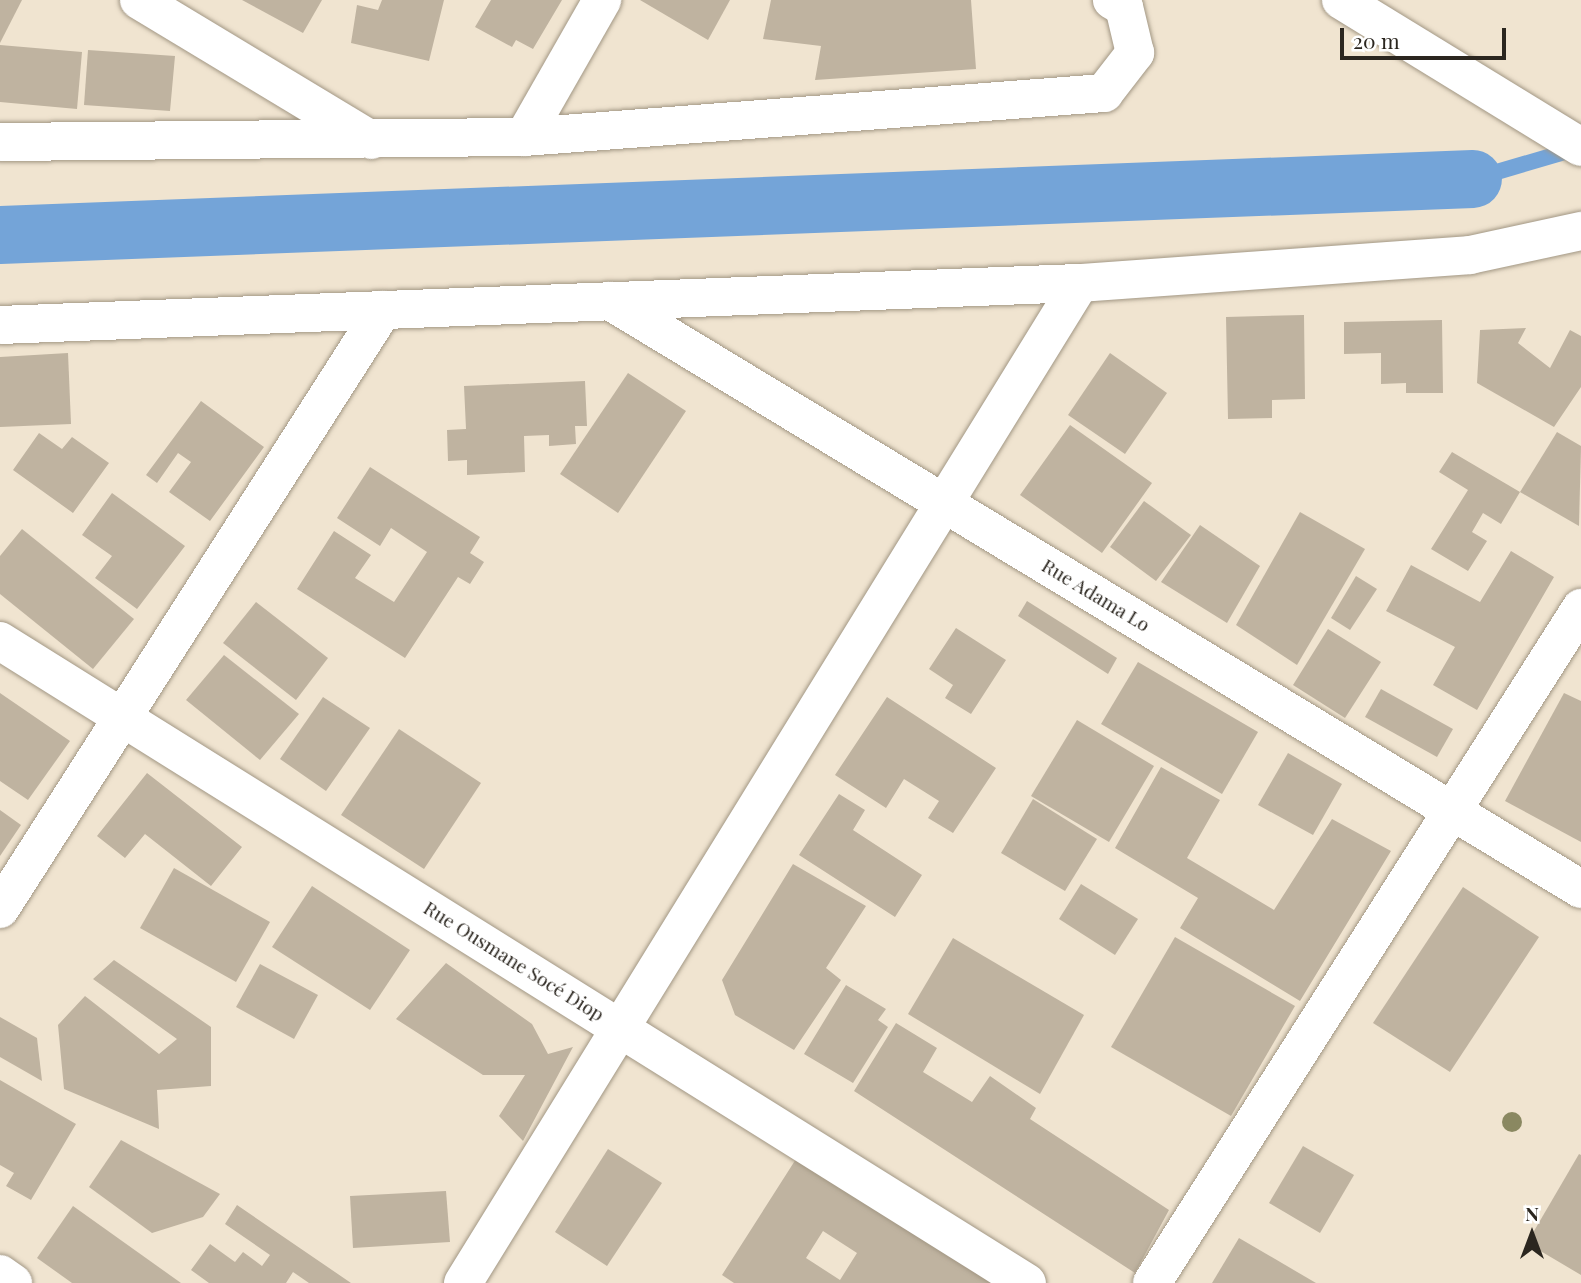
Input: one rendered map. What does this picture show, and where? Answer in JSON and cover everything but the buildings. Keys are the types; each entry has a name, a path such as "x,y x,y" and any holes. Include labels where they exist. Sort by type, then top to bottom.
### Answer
{"main road":[{"path":"139,0 371,140"},
{"path":"524,137 602,0"},
{"path":"0,142 524,137 1104,93 1135,53 1124,7 1112,0"},
{"path":"1341,0 1528,111 1581,146"},
{"path":"0,325 1080,283 1470,255 1581,231"},
{"path":"463,1283 1080,283"},
{"name":"Rue Adama Lo","path":"610,301 1581,889"},
{"path":"0,909 383,310"},
{"path":"1152,1283 1454,812 1581,608"},
{"name":"Rue Ousmane Socé Diop","path":"0,641 1027,1283"},
{"path":"0,1274 13,1283"}],"waterway":[{"path":"1473,179 1575,149"},
{"path":"0,235 1473,179"}]}
